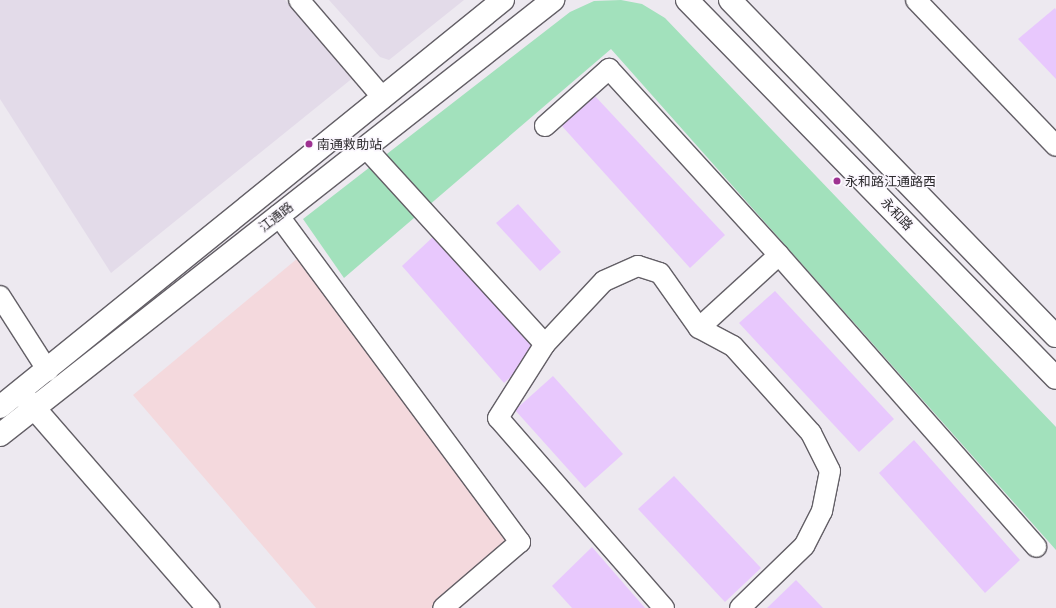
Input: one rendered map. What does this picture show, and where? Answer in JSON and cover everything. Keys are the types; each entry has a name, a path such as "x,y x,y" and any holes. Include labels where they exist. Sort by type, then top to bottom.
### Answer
{"main road":[{"name":"江通路","path":"0,435 48,371 503,0"},
{"name":"江通路","path":"0,408 26,400 278,215 553,0"},
{"name":"永和路","path":"687,0 1056,378"},
{"path":"730,0 1056,336"},
{"path":"26,400 208,608"}],"street":[{"path":"299,0 383,98"},
{"path":"916,0 1056,146"},
{"path":"545,126 609,69 779,255 1036,547"},
{"path":"365,147 545,344"},
{"path":"278,215 520,542 443,608"},
{"path":"699,328 779,255"},
{"path":"664,608 498,418 545,344 604,281 638,266 660,273 699,328 732,346 811,433 830,471 822,510 804,546 740,608"},
{"path":"0,296 48,371"}],"shaded area":[{"path":"0,0 285,0 354,77 111,273 0,99"},
{"path":"329,0 464,0 389,60 380,57"},
{"path":"298,258 510,537 431,608 316,608 133,395"}],"green space":[{"path":"621,0 642,4 665,18 1056,427 1056,550 611,49 344,278 303,219 570,12 594,1"}],"building":[{"path":"1055,8 1056,10 1056,79 1018,39"},
{"path":"594,95 725,235 690,268 561,125"},
{"path":"518,204 561,252 540,271 496,223"},
{"path":"435,235 539,351 504,383 402,266"},
{"path":"775,291 894,419 859,452 739,323"},
{"path":"553,376 623,454 585,488 515,410"},
{"path":"914,440 1020,560 985,593 879,473"},
{"path":"674,476 761,568 725,602 638,509"},
{"path":"592,547 645,608 572,608 552,586"},
{"path":"796,580 823,608 767,608"}],"place":[{"name":"南通救助站","path":"309,144"},
{"name":"永和路江通路西","path":"837,181"}]}
